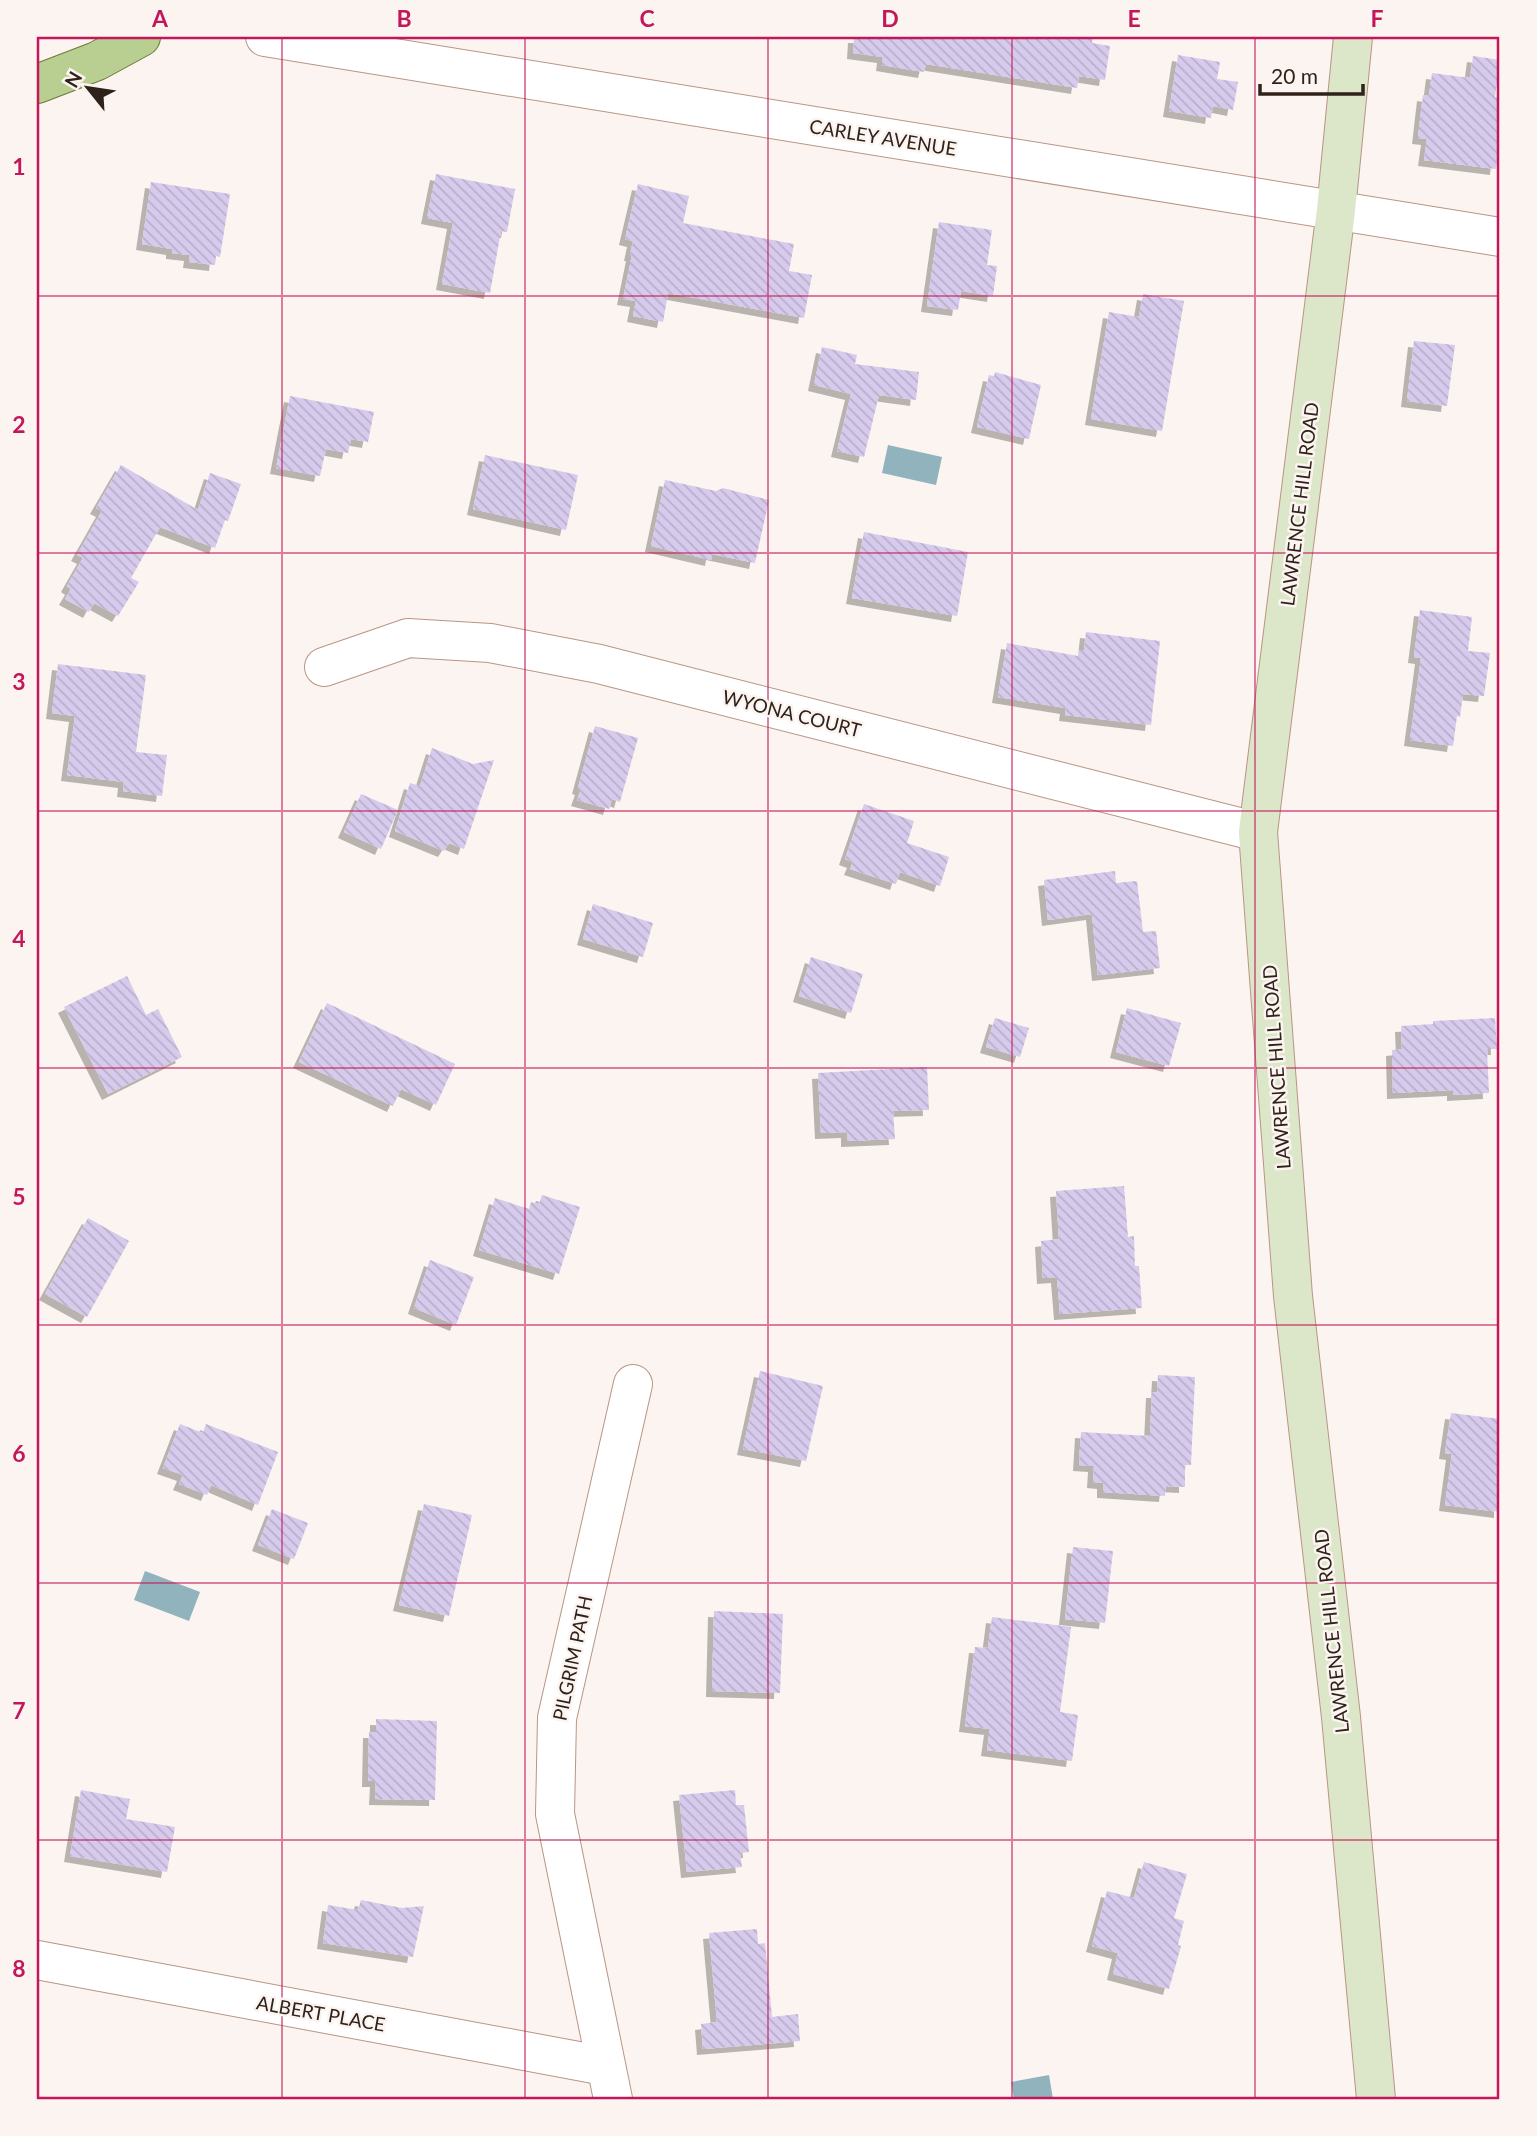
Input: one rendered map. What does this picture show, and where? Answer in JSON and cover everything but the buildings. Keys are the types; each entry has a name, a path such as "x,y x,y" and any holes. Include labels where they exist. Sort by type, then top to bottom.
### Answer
{"main road":[{"path":"37,84 98,49 141,37"},
{"name":"LAWRENCE HILL ROAD","path":"1353,37 1336,210 1258,832 1293,1296 1341,1717 1376,2099"}],"street":[{"name":"CARLEY AVENUE","path":"265,37 1500,237"},
{"name":"WYONA COURT","path":"324,667 408,638 490,643 599,664 1258,832"},
{"name":"PILGRIM PATH","path":"609,2082 555,1814 557,1718 633,1384"},
{"name":"ALBERT PLACE","path":"37,1961 609,2082"}],"water":[{"path":"888,445 942,457 936,485 882,473"},
{"path":"145,1571 200,1592 189,1621 134,1600"},
{"path":"1049,2075 1053,2099 1014,2099 1011,2082"}]}
